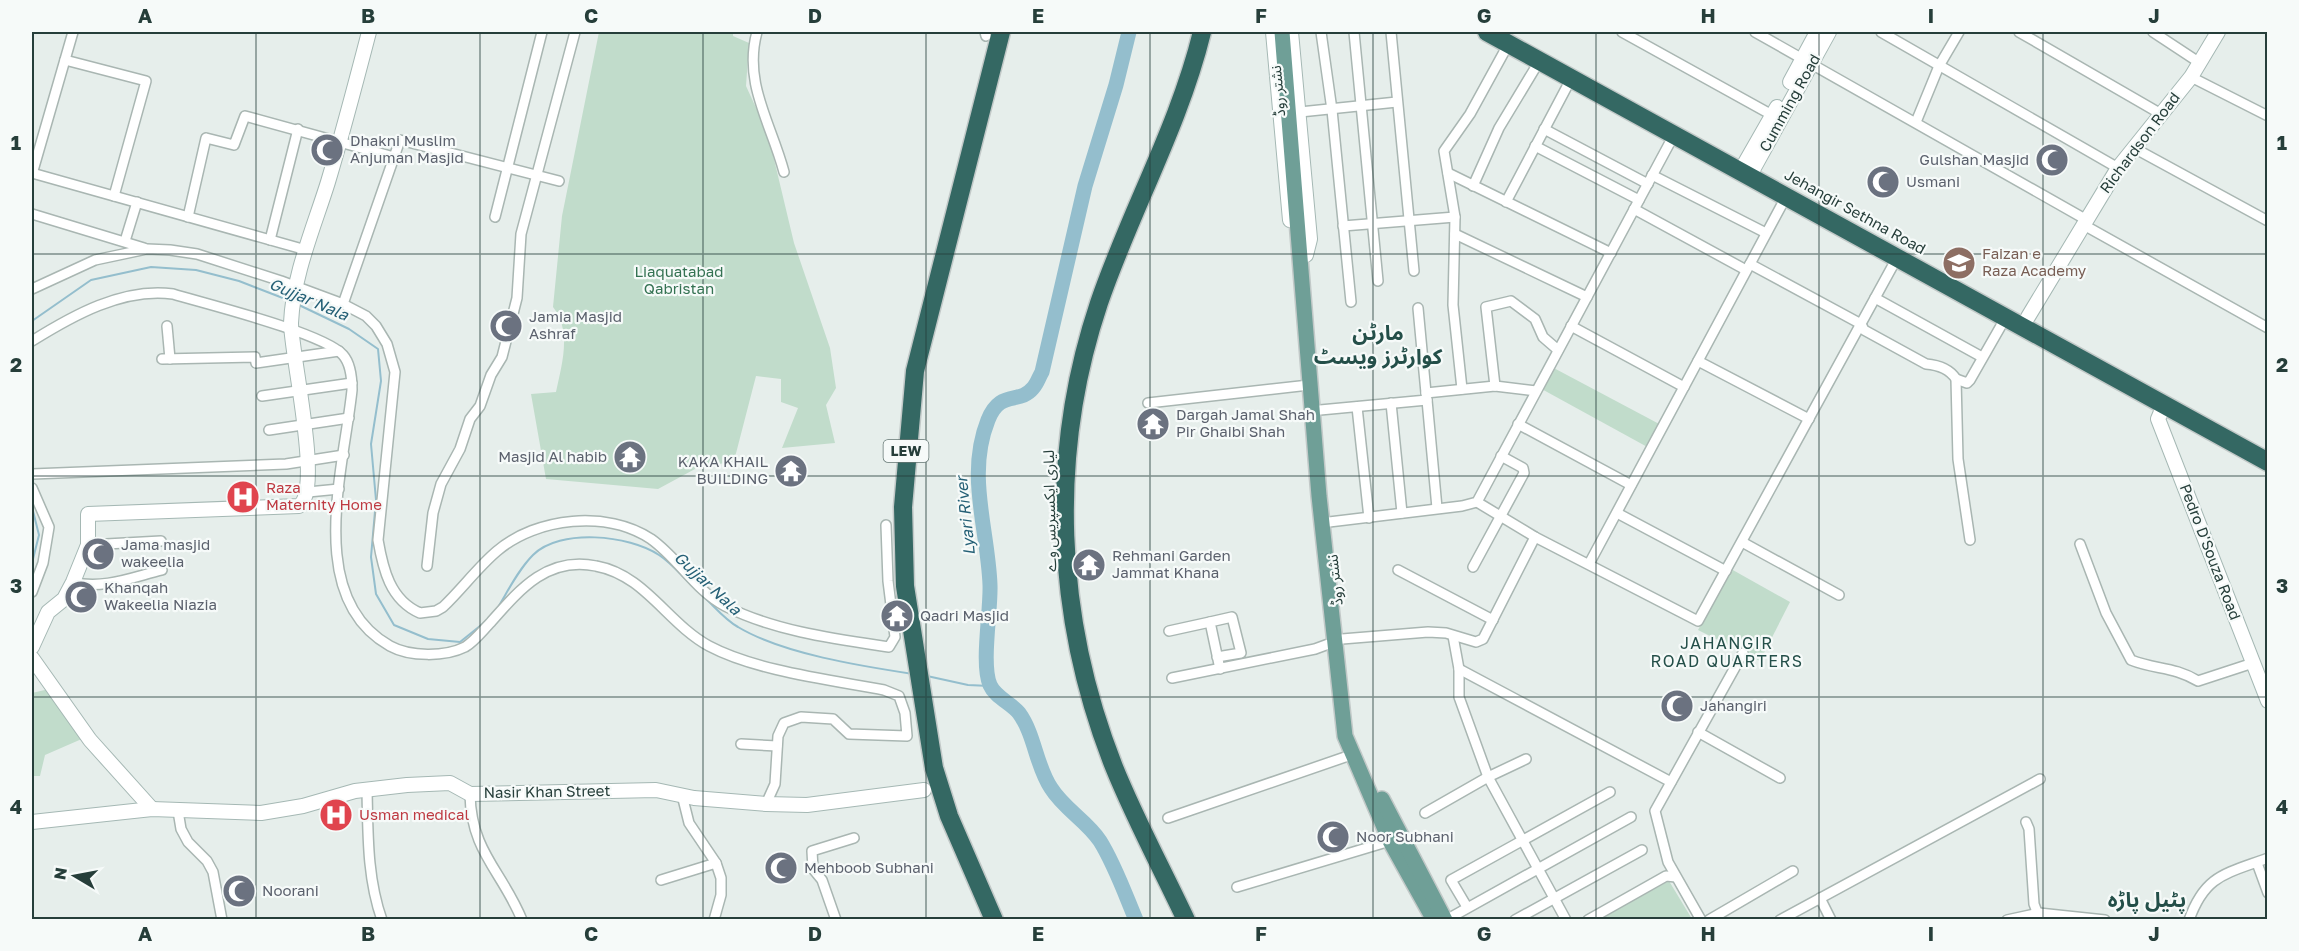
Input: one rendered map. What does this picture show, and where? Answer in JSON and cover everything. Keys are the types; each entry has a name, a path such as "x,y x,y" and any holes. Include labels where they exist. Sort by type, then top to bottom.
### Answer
{"highway":[{"name":"لیاری ایکسپریس وے","path":"1186,920 1134,813 1098,723 1083,667 1072,606 1066,547 1064,491 1067,436 1091,328 1183,93 1202,32"},
{"name":"Jehangir Sethna Road","path":"1487,32 1507,37 2028,317 2268,452"},
{"name":"LEW","path":"991,33 915,371 903,507 905,586 934,768 949,816 994,920"},
{"name":"Jehangir Sethna Road","path":"1507,37 1540,60 1675,133 1748,168 1786,195 2268,462"}],"main road":[{"name":"نشتر روڈ","path":"1282,32 1298,220 1304,255 1320,411 1345,736 1351,755 1390,841 1434,920"},
{"name":"نشتر روڈ","path":"1304,255 1309,385 1338,641 1354,740 1388,812 1445,920"}],"street":[{"path":"73,32 32,173 306,250"},
{"path":"32,647 48,612 64,599 73,582 88,545 88,514 299,506 304,503 308,492 307,460 301,390 292,327 296,289 369,32"},
{"path":"495,216 542,32"},
{"path":"427,566 433,513 441,484 460,449 470,418 480,406 491,375 502,357 517,298 521,234 575,32"},
{"path":"758,32 752,52 753,81 784,172"},
{"name":"نشتر روڈ","path":"1273,32 1291,232 1304,255"},
{"name":"نشتر روڈ","path":"1292,32 1310,238 1304,255"},
{"path":"1321,32 1332,110 1351,302"},
{"path":"1354,32 1378,281"},
{"path":"1391,32 1414,271"},
{"path":"1622,32 1772,115"},
{"path":"1755,32 1916,122 2268,328"},
{"name":"Cumming Road","path":"1748,168 1808,60 1817,32"},
{"name":"Cumming Road","path":"1748,168 1772,115 1829,32"},
{"path":"1881,32 2118,168"},
{"path":"1916,122 1939,66 1959,32"},
{"path":"2019,32 2161,114"},
{"path":"2153,32 2199,63"},
{"name":"Richardson Road","path":"2028,317 2118,168 2191,77 2218,32"},
{"path":"1462,389 1453,305 1455,217 1444,151 1470,114 1507,37"},
{"path":"65,60 146,81 114,196"},
{"path":"1473,186 1498,128 1540,60"},
{"path":"1506,202 1572,77"},
{"path":"2191,77 2268,116"},
{"path":"1300,112 1397,102"},
{"path":"188,217 206,138 234,145 245,116 298,129 339,144 394,157"},
{"path":"270,240 298,129"},
{"path":"1544,129 1766,233"},
{"path":"1477,502 1675,133"},
{"path":"343,304 400,140 536,173 559,181"},
{"path":"1535,146 1639,200"},
{"path":"2134,148 2268,221"},
{"path":"1448,173 1611,254"},
{"path":"1589,564 1786,195"},
{"path":"125,241 137,202"},
{"path":"1634,209 1861,324 1864,330 1926,364 1936,365 1951,372 1956,379 1958,459 1970,540"},
{"path":"32,214 147,249 197,254 343,304 366,316 376,326 392,357 395,372 378,540 382,563 394,590 411,609 420,613 436,611 443,607 497,551 517,538 565,522 592,520 627,528 651,539 709,595 724,606 813,634 889,647 895,637 888,581 885,525"},
{"path":"1343,226 1455,217"},
{"path":"1455,234 1587,297"},
{"path":"32,289 95,260 147,249"},
{"path":"1329,522 1477,502 1535,537 1698,621 1898,256"},
{"path":"32,341 74,316 148,292 172,294 292,327 339,351 348,364 352,383 334,539 339,569 348,599 357,616 373,633 397,650 414,654 435,653 465,647 530,580 552,569 583,564 624,574 687,630 709,646 781,669 894,692 901,699 907,736 849,734 832,718 801,717 784,723 780,729 777,746 775,784 766,804"},
{"path":"1875,298 1982,357"},
{"path":"1495,386 1486,306 1512,301 1535,319 1543,337 1558,351"},
{"path":"1418,308 1437,508"},
{"path":"1956,379 1967,383 2006,317"},
{"path":"167,326 166,359 255,357 256,363 339,351"},
{"path":"1571,326 1684,387"},
{"path":"1698,361 1809,419"},
{"path":"262,396 352,383"},
{"path":"1148,403 1309,385"},
{"path":"1320,411 1391,404 1462,389 1495,386 1536,391"},
{"path":"1391,404 1402,513"},
{"name":"Pedro D'Souza Road","path":"2164,405 2158,420 2253,663 2265,686 2268,701"},
{"path":"1357,407 1369,518"},
{"path":"269,430 349,418"},
{"path":"1518,424 1631,485"},
{"path":"32,474 286,464 344,455"},
{"path":"1473,567 1524,470 1501,456"},
{"path":"32,488 49,527 44,563 32,592"},
{"path":"308,492 339,489"},
{"path":"1617,513 1726,572"},
{"path":"1172,678 1315,649 1338,641 1428,632 1446,633 1476,642 1483,639 1535,537"},
{"path":"88,545 161,541"},
{"path":"1742,542 1839,595"},
{"path":"2080,544 2106,613 2131,660 2145,666 2181,671 2198,681 2253,663"},
{"path":"73,582 87,586 102,585 162,570"},
{"path":"1398,570 1493,620"},
{"path":"1169,631 1232,617 1240,653 1217,657"},
{"path":"1210,622 1220,669"},
{"path":"1453,636 1459,669 1459,697 1488,777 1566,920"},
{"path":"1701,920 1668,862 1656,810 1743,653"},
{"path":"32,658 90,740 152,809"},
{"path":"1459,669 1671,782"},
{"path":"1698,732 1780,778"},
{"path":"741,744 777,746"},
{"path":"1168,818 1351,755"},
{"path":"1425,813 1488,777 1526,759"},
{"path":"1780,920 2040,779"},
{"name":"Nasir Khan Street","path":"32,822 152,809 261,813 367,789 450,783 470,794 656,790 766,804 807,805 924,790"},
{"path":"367,789 369,862 376,902 382,920"},
{"path":"1467,908 1451,880 1522,838 1610,792"},
{"path":"470,794 470,819 478,844 522,920"},
{"path":"682,795 689,823 716,863 721,878 721,895 714,920"},
{"path":"178,811 181,830 188,842 207,861 213,872 222,920"},
{"path":"1445,920 1631,817"},
{"path":"2026,822 2029,829 2034,904 2040,916"},
{"path":"836,920 822,880 813,869 812,851 854,838"},
{"path":"1237,887 1390,841"},
{"path":"1515,920 1642,850"},
{"path":"2189,920 2196,901 2208,883 2268,858"},
{"path":"661,880 716,863"},
{"path":"2257,863 2268,893"},
{"path":"1708,920 1793,871"},
{"path":"1588,920 1666,876 1676,877"},
{"path":"1820,898 1832,920"},
{"path":"2007,920 2040,916 2105,920"}],"green space":[{"name":"Liaquatabad Qabristan","path":"599,32 733,32 733,36 749,43 746,86 768,134 794,243 830,348 836,388 826,405 835,443 782,448 798,408 781,402 781,379 756,376 734,461 695,469 658,489 546,479 531,394 556,392 561,370 564,337 559,316 553,307 562,216"},
{"path":"1550,366 1663,426 1651,449 1538,387"},
{"path":"1731,569 1790,602 1760,661 1698,630"},
{"path":"49,689 84,738 45,755 40,776 32,776 32,693"},
{"path":"1669,881 1692,919 1598,920"}],"waterway":[{"name":"Lyari River","path":"1129,32 1116,85 1085,186 1042,372 1028,393 1004,401 993,410 982,441 978,482 990,585 986,651 987,676 990,685 1019,713 1051,788 1100,841 1136,920"},
{"name":"Gujjar Nala","path":"32,321 91,280 151,267 196,270 239,281 288,300"},
{"name":"Gujjar Nala","path":"299,305 349,329 378,349 381,381 371,444 376,500 371,557 376,594 394,625 428,639 460,642 485,622"},
{"name":"Gujjar Nala","path":"32,507 39,535 32,563"},
{"name":"Gujjar Nala","path":"497,609 518,574 533,555 545,546 577,538 613,539 646,548 664,559 699,592"},
{"name":"Gujjar Nala","path":"703,596 733,624 777,645 823,658 913,674"},
{"name":"Gujjar Nala","path":"927,676 968,685 990,686"}],"place":[{"name":"Dhakni Muslim Anjuman Masjid","path":"327,150"},
{"name":"Gulshan Masjid","path":"2052,160"},
{"name":"Usmani","path":"1883,182"},
{"name":"Faizan e Raza Academy","path":"1959,263"},
{"name":"Jamia Masjid Ashraf","path":"506,326"},
{"name":"Dargah Jamal Shah Pir Ghaibi Shah","path":"1153,424"},
{"name":"Masjid Al habib","path":"630,457"},
{"name":"KAKA KHAIL BUILDING","path":"791,471"},
{"name":"Raza Maternity Home","path":"243,497"},
{"name":"Jama masjid wakeelia","path":"98,554"},
{"name":"Rehmani Garden Jammat Khana","path":"1089,565"},
{"name":"Khanqah Wakeelia Niazia","path":"81,597"},
{"name":"Qadri Masjid","path":"897,616"},
{"name":"Jahangiri","path":"1677,706"},
{"name":"Usman medical","path":"336,815"},
{"name":"Noor Subhani","path":"1333,837"},
{"name":"Mehboob Subhani","path":"781,868"},
{"name":"Noorani","path":"239,891"}],"district":[{"name":"مارٹن کوارٹرز ویسٹ","path":"1378,345"},
{"name":"JAHANGIR ROAD QUARTERS","path":"1727,652"},
{"name":"پٹیل پاڑہ","path":"2147,900"}]}
